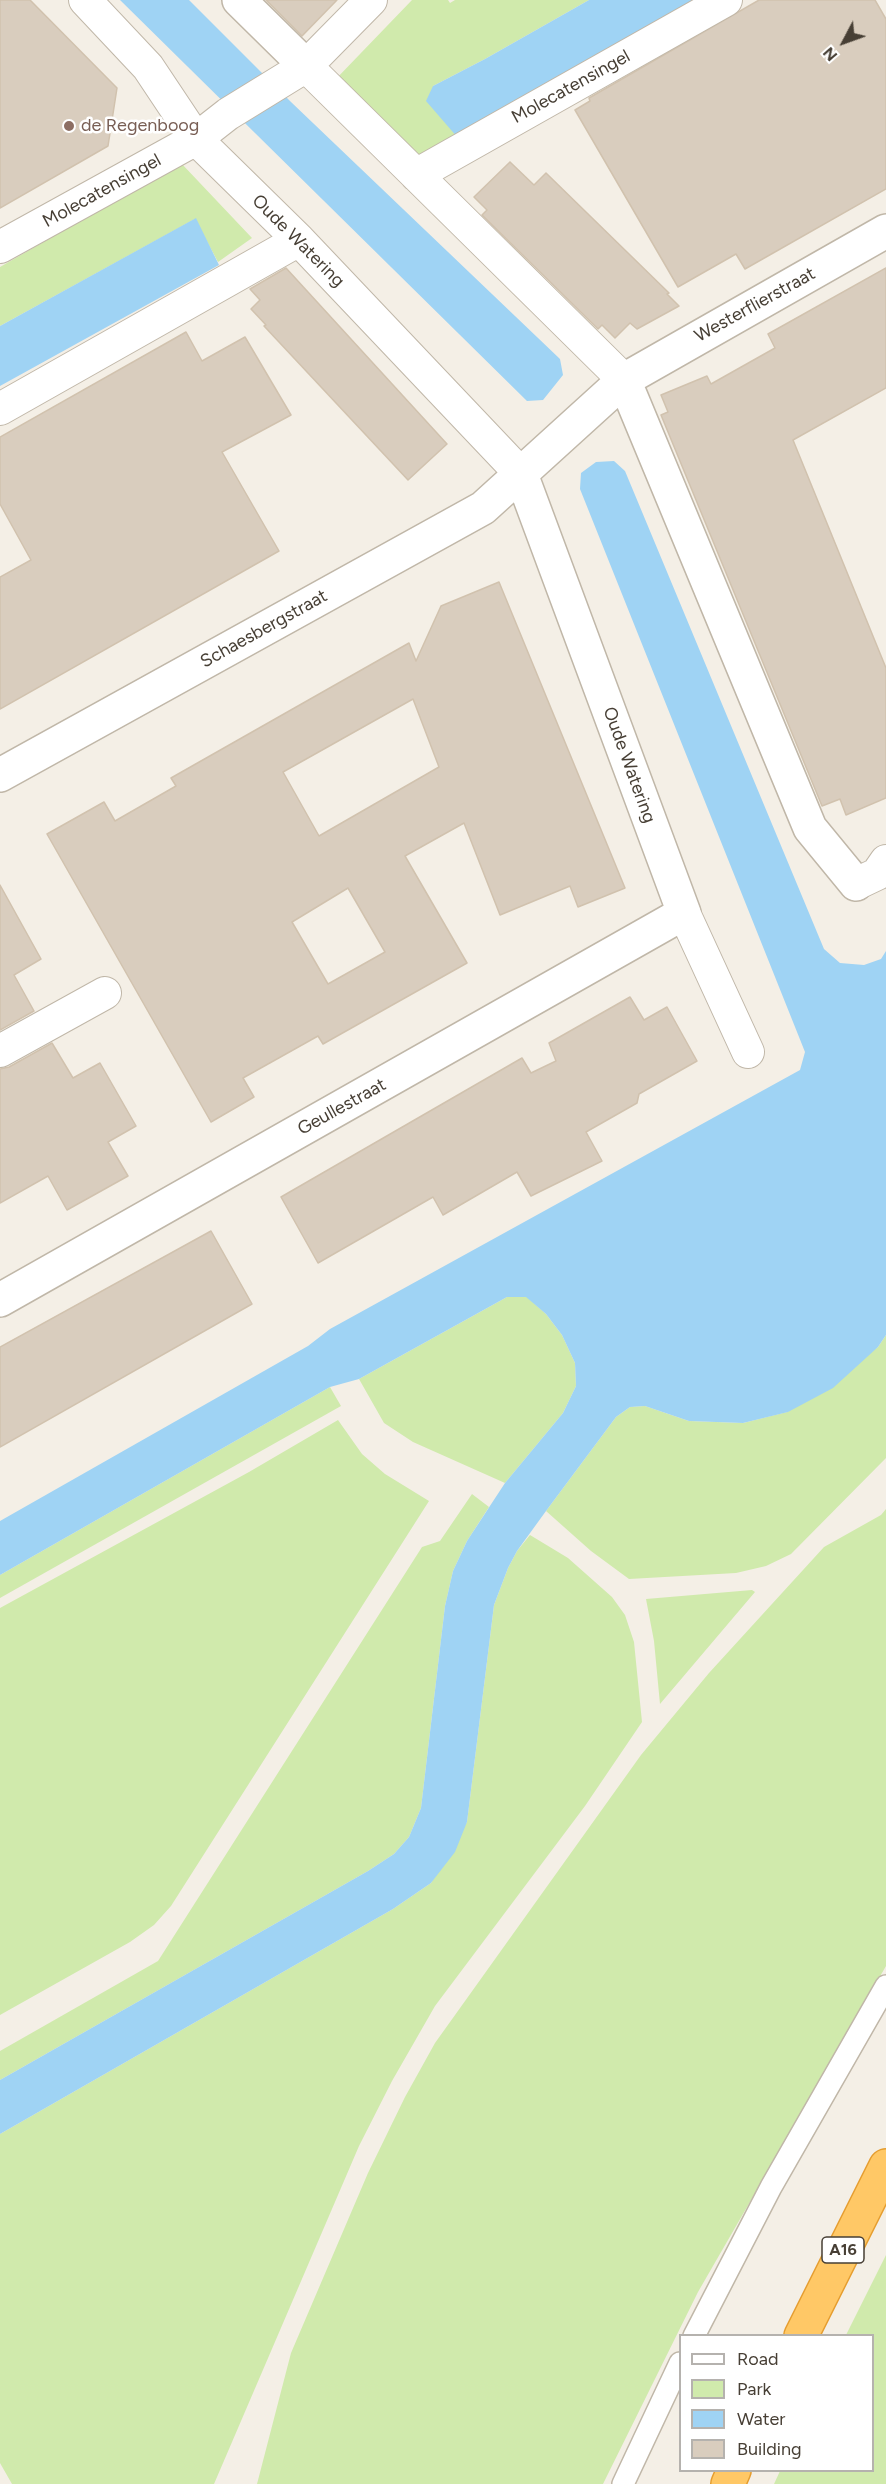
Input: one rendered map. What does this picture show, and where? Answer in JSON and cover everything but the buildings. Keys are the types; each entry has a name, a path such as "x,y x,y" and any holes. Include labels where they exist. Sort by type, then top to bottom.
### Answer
{"highway":[{"name":"A16","path":"802,2334 886,2166"}],"street":[{"name":"Oude Watering","path":"85,0 148,68 196,139 299,240 521,474 684,913 748,1052"},
{"path":"239,0 295,73 416,175 624,380 810,828 856,884 877,874 886,861"},
{"name":"Molecatensingel","path":"0,248 196,139 228,114 295,73 371,0"},
{"name":"Molecatensingel","path":"416,175 726,0"},
{"name":"Westerflierstraat","path":"624,380 886,231"},
{"path":"0,409 299,240"},
{"path":"521,474 624,380"},
{"name":"Schaesbergstraat","path":"0,775 483,507 521,474"},
{"name":"Geullestraat","path":"0,1300 684,913"},
{"path":"0,1051 105,993"}],"lane":[{"path":"695,2334 771,2187 886,1986"},
{"path":"623,2484 679,2366"}],"green space":[{"path":"412,0 448,0 450,3 455,0 589,0 433,86 458,138 415,162 334,81"},
{"path":"181,163 252,238 218,262 195,219 0,326 0,267"},
{"path":"526,1296 546,1314 562,1335 575,1363 576,1386 563,1413 505,1483 413,1442 384,1423 359,1379 507,1297"},
{"path":"886,1335 886,1458 791,1554 766,1566 736,1573 629,1579 591,1551 546,1511 616,1417 630,1407 645,1406 689,1421 743,1423 787,1412 878,1347"},
{"path":"330,1387 341,1406 0,1598 0,1575"},
{"path":"338,1420 362,1454 385,1474 429,1501 171,1906 154,1925 130,1942 0,2015 0,1608 249,1472"},
{"path":"472,1494 489,1507 467,1541 453,1571 445,1606 421,1808 409,1837 394,1854 368,1871 0,2080 0,2051 158,1961 422,1547 440,1541"},
{"path":"886,1509 886,1966 698,2292 603,2484 257,2484 291,2353 368,2173 405,2097 435,2043 641,1755 709,1673 824,1547 881,1515"},
{"path":"530,1535 568,1558 612,1597 625,1615 634,1642 642,1722 585,1806 435,2006 392,2081 359,2146 214,2484 12,2484 0,2463 0,2134 393,1909 431,1883 467,1822 494,1605 508,1568 517,1551"},
{"path":"752,1590 755,1592 660,1704 654,1641 646,1599"},
{"path":"886,2255 886,2484 774,2484 780,2472 874,2472 874,2334 846,2334"}],"water":[{"path":"120,0 189,0 291,102 560,359 563,375 543,400 527,401"},
{"path":"589,0 696,0 458,138 426,101 433,86"},
{"path":"196,218 219,265 0,386 0,326"},
{"path":"614,461 625,471 824,949 840,963 864,965 881,959 886,951 886,1335 878,1347 833,1388 788,1412 743,1423 689,1421 645,1406 630,1407 616,1417 517,1551 508,1568 494,1605 467,1822 455,1852 431,1883 393,1909 0,2134 0,2080 368,1871 394,1854 409,1837 421,1808 445,1606 453,1571 467,1541 505,1483 563,1413 576,1386 575,1363 562,1335 546,1314 526,1297 507,1297 359,1379 330,1387 0,1575 0,1521 308,1346 330,1329 800,1070 805,1052 580,489 581,473 596,462"}],"place":[{"name":"de Regenboog","path":"69,126"}]}
